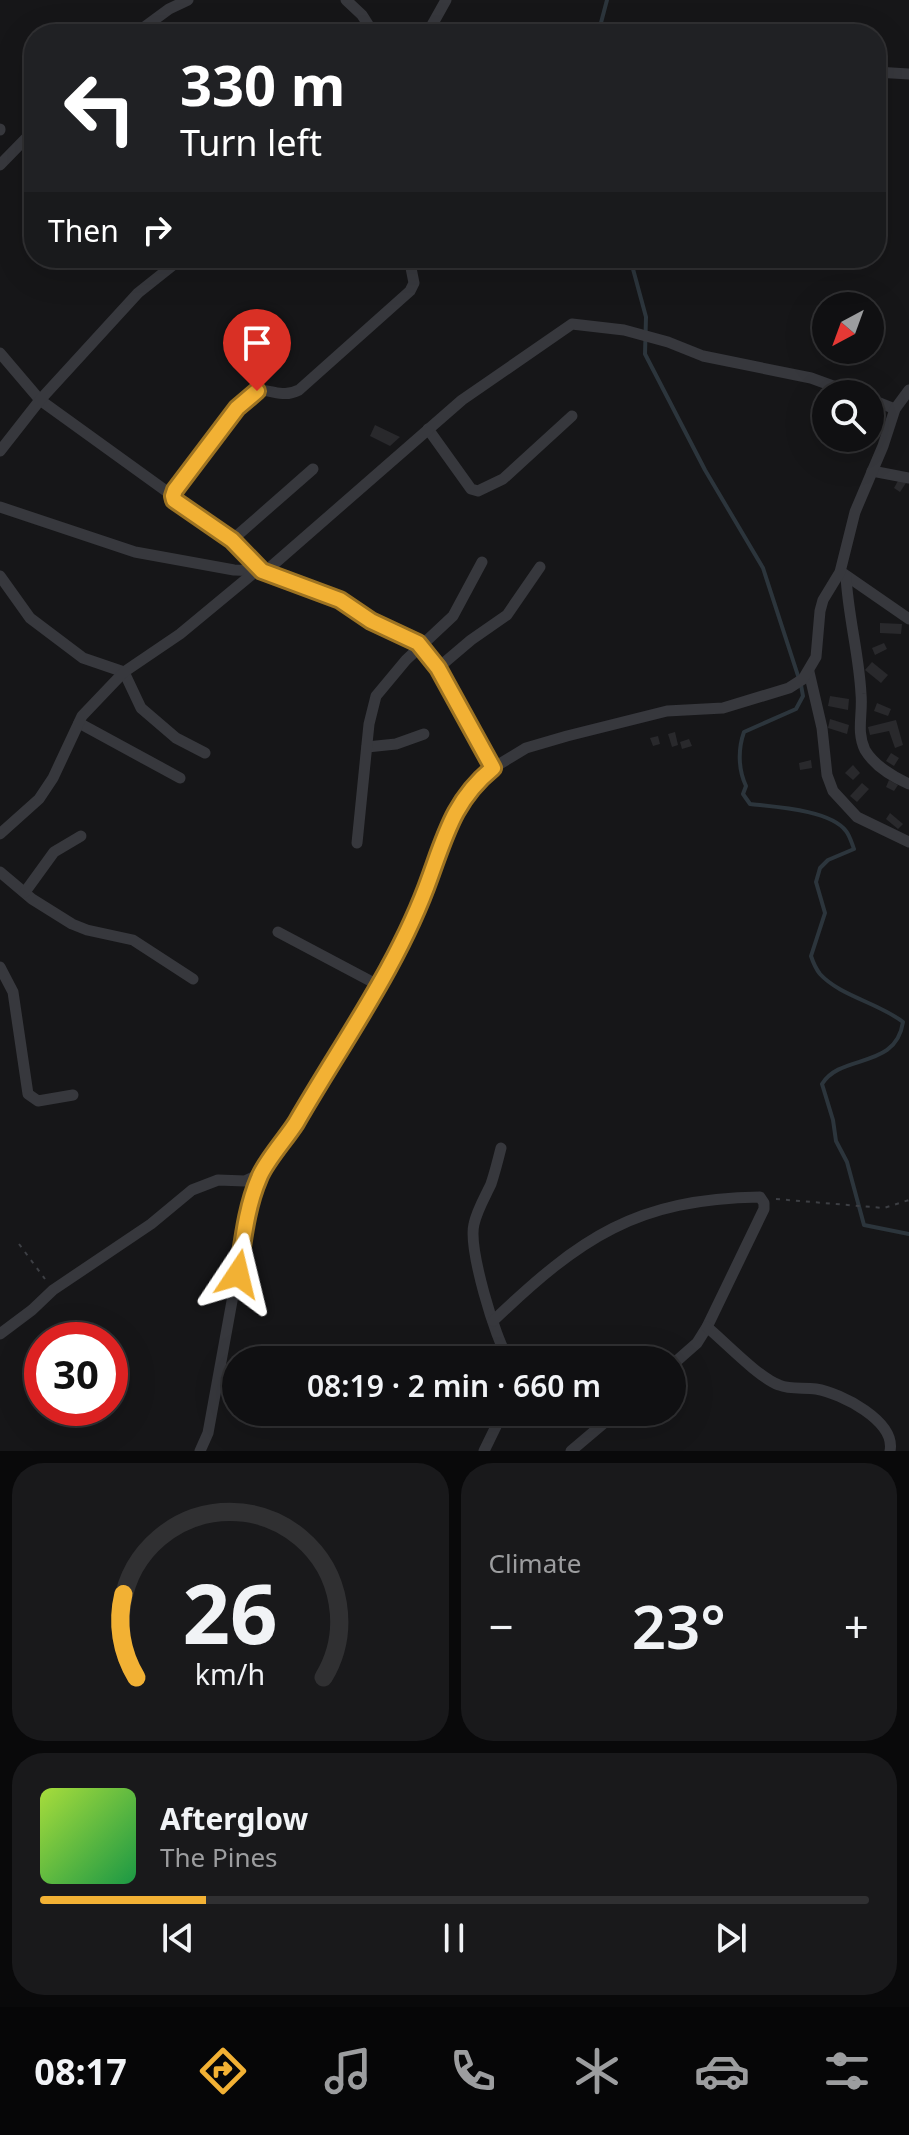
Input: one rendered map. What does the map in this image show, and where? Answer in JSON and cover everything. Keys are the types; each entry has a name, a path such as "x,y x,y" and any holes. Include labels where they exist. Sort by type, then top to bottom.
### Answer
{"street":[{"path":"149,24 188,0"},
{"path":"346,0 368,24"},
{"path":"362,15 367,0"},
{"path":"433,24 446,0"},
{"path":"886,73 909,74"},
{"path":"0,165 24,140"},
{"path":"0,451 40,400 138,293 169,268"},
{"path":"173,496 251,393 289,395 299,390 410,291 414,283 411,268"},
{"path":"0,834 39,799 53,778 79,723 124,672 180,634 261,571 462,400 572,324 624,330 703,356 816,380"},
{"path":"0,353 40,400 232,540 261,571"},
{"path":"909,390 895,409 848,532 843,574 862,698 859,726 863,744 867,754 877,764 909,784"},
{"path":"884,405 895,409"},
{"path":"428,429 471,489 478,491 503,479 572,416"},
{"path":"232,540 313,469"},
{"path":"872,471 909,478"},
{"path":"0,507 135,552 234,570 261,571 340,600 371,621 421,647 438,668 493,768"},
{"path":"357,843 376,696 406,660 453,616 482,562"},
{"path":"438,668 471,640 501,621 540,567"},
{"path":"843,574 909,619"},
{"path":"200,1451 208,1433 248,1213 260,1174 282,1146 378,985 412,923 453,815 474,784 526,748 667,711 723,708 789,688 809,672 816,657 823,600 843,574"},
{"path":"0,576 30,618 83,658 124,672 141,708 176,738 205,753"},
{"path":"809,672 822,728 827,775 833,791 857,817 909,842"},
{"path":"79,723 180,778"},
{"path":"367,747 396,744 424,734"},
{"path":"25,892 54,852 81,836"},
{"path":"0,872 72,924 133,940 193,979"},
{"path":"278,932 378,985"},
{"path":"0,967 13,992 28,1094 38,1101 73,1095"},
{"path":"500,1346 476,1261 473,1231 501,1148"},
{"path":"0,1334 53,1290 151,1224 192,1190 218,1180 245,1181 260,1174"},
{"path":"493,1321 552,1266 622,1222 666,1207 722,1198 760,1197 764,1209 707,1327 686,1353"},
{"path":"707,1327 779,1386 815,1388 866,1410 884,1427 892,1442 890,1451"},
{"path":"484,1451 496,1426"},
{"path":"571,1451 600,1426"}],"path":[{"path":"760,1197 884,1208 909,1200"},
{"path":"19,1244 53,1290"}],"building":[{"path":"375,425 400,437 390,446 370,436"},
{"path":"899,479 906,483 900,492 894,488"},
{"path":"880,623 902,624 901,634 880,633"},
{"path":"884,643 887,649 875,655 872,648"},
{"path":"872,662 888,675 881,683 865,670"},
{"path":"830,696 849,699 848,710 828,706"},
{"path":"877,703 891,709 888,716 874,711"},
{"path":"830,719 849,725 847,734 828,728"},
{"path":"896,720 903,745 895,748 889,731 870,735 868,727"},
{"path":"675,732 678,745 672,747 668,734"},
{"path":"658,736 660,744 653,746 650,738"},
{"path":"689,739 692,746 682,749 680,742"},
{"path":"891,753 899,758 894,766 886,761"},
{"path":"811,760 812,768 800,770 799,763"},
{"path":"853,765 860,773 853,780 845,773"},
{"path":"889,780 898,785 894,791 886,787"},
{"path":"862,783 869,789 857,802 850,796"},
{"path":"890,813 903,824 898,829 886,819"}],"waterway":[{"path":"601,24 607,0"},
{"path":"633,268 646,317 645,354 705,470 763,568 801,685 803,696 796,709 744,732 740,759 746,786 743,794 750,804 828,818 846,831 854,849 828,860 820,868 816,882 825,913 811,956 828,982 903,1022 890,1048 842,1068 822,1084 836,1141 847,1162 864,1225 909,1234"}],"route":[{"path":"238,1274 248,1213 260,1174 282,1146 350,1035 412,923 453,815 474,784 493,768 438,668 418,643 371,621 340,600 262,571 232,540 174,500 175,490 237,408 257,391"}]}
